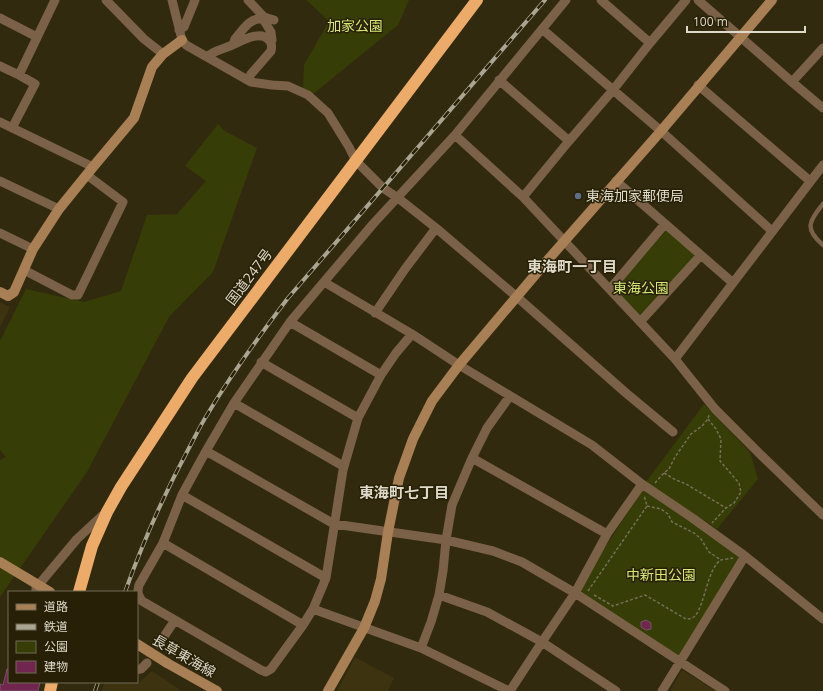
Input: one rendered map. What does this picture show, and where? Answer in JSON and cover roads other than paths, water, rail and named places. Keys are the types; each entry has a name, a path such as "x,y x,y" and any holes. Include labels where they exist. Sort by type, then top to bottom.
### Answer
{"highway":[{"name":"国道247号","path":"79,591 92,546 107,512 121,486 192,378 477,0"}],"street":[{"path":"19,75 55,0"},
{"path":"106,0 144,39 163,54"},
{"path":"172,0 182,40 186,45 251,82 288,86 308,95 328,113 356,161 383,188 436,228 673,432"},
{"path":"179,30 184,27 195,0"},
{"path":"248,0 263,18 271,32 272,40 270,42"},
{"path":"412,334 396,353 381,375 358,418 343,466 326,578 313,610 271,669 266,672 261,670 142,601 138,595 139,585 163,543 182,495 234,403 261,362 290,322 368,230 455,135 566,0"},
{"path":"601,0 650,43"},
{"path":"523,197 686,0"},
{"path":"698,0 823,108"},
{"path":"328,691 364,628 375,601 381,579 388,532 399,478 413,439 432,401 459,365 772,0"},
{"path":"0,18 37,37"},
{"path":"234,44 235,39 250,22 255,19 263,18 274,20"},
{"path":"542,29 660,131 772,231"},
{"path":"207,57 209,54 249,38 261,36 268,39 272,46 270,51 251,74 248,80"},
{"path":"0,292 8,296 14,292 33,249 59,209 134,118 152,67 163,54 182,40"},
{"path":"792,82 823,48"},
{"path":"0,66 35,84 12,128"},
{"path":"499,80 569,141"},
{"path":"698,85 810,181"},
{"path":"0,122 90,171 123,202 78,295 72,295 24,270"},
{"path":"455,135 523,197 675,359 715,409 823,515"},
{"path":"675,359 823,165"},
{"path":"0,181 59,209"},
{"path":"616,181 733,283"},
{"path":"610,289 665,224"},
{"path":"375,312 436,228"},
{"path":"0,233 33,249"},
{"path":"640,322 701,255"},
{"path":"324,282 412,334 459,365 592,445 645,490 707,528 745,556 823,619"},
{"path":"290,322 381,375"},
{"path":"261,362 358,418"},
{"path":"421,648 439,595 452,505 472,458 487,428 510,396"},
{"path":"234,403 343,466"},
{"path":"206,451 334,524 446,540 493,550 522,562 575,593 725,691"},
{"path":"472,458 607,534"},
{"path":"313,610 421,648 510,691 575,593 607,534 645,490"},
{"path":"182,495 326,578"},
{"path":"36,591 36,588 77,539 107,512"},
{"path":"163,543 303,625"},
{"path":"662,691 745,556"},
{"path":"0,562 48,591"},
{"path":"439,595 487,612 542,642 616,691"},
{"path":"159,644 175,620"},
{"name":"長草東海線","path":"138,645 217,691"},
{"path":"138,670 141,669 147,663"}],"lane":[{"path":"823,204 812,219 810,227 816,239 823,245"}],"railway":[{"path":"125,591 154,518 204,419 256,341 288,298 545,0"},
{"path":"95,691 98,683"}],"place":[{"name":"東海加家郵便局","path":"578,196"}],"district":[{"name":"東海町一丁目","path":"572,267"},
{"name":"東海町七丁目","path":"404,493"}],"park label":[{"name":"加家公園","path":"355,26"},
{"name":"東海公園","path":"641,288"},
{"name":"中新田公園","path":"661,575"}]}
